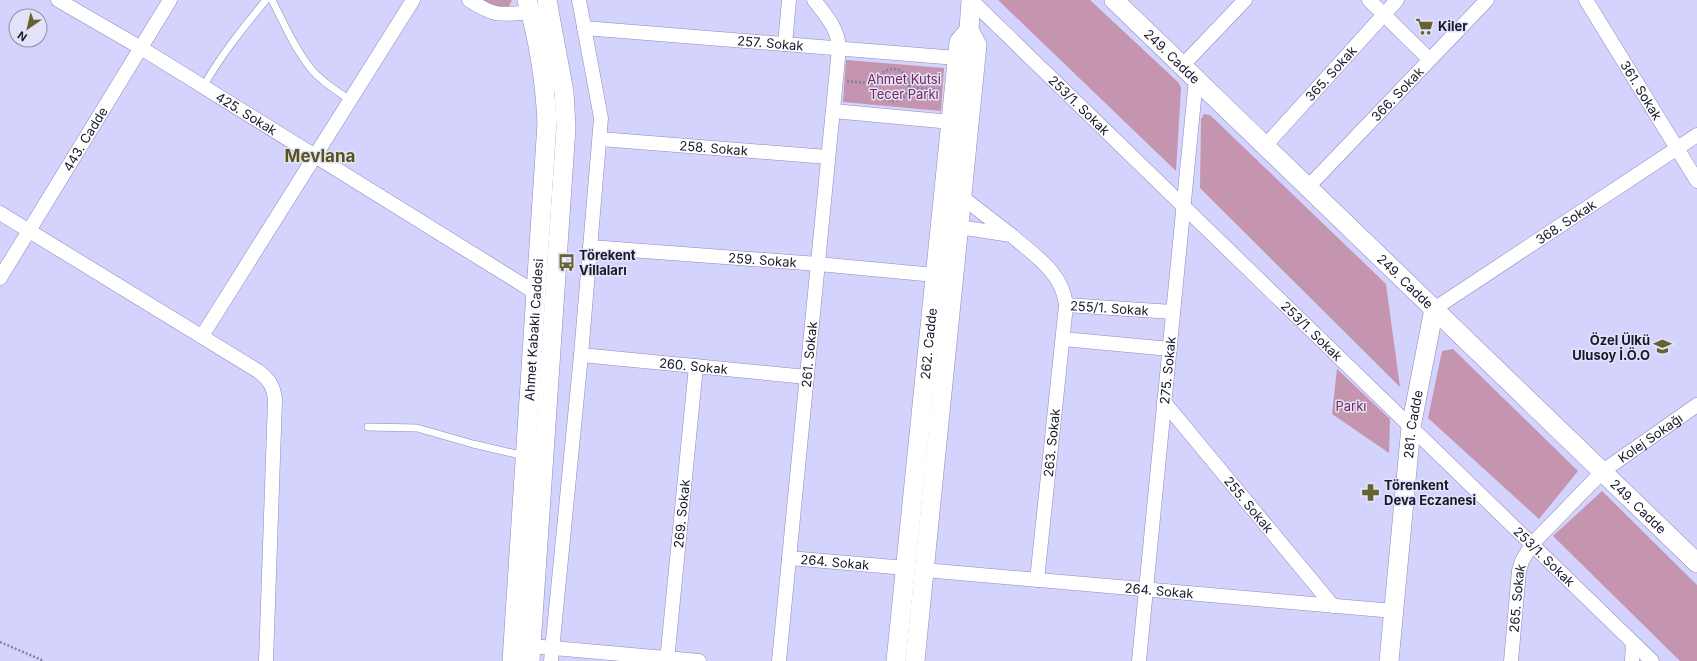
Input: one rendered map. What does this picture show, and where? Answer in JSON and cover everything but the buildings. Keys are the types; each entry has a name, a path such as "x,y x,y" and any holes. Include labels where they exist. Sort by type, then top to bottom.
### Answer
{"street":[{"name":"425. Sokak","path":"58,0 141,48 536,293"},
{"name":"443. Cadde","path":"0,278 170,0"},
{"path":"202,336 413,0"},
{"path":"469,0 485,10 495,14 529,6"},
{"name":"Ahmet Kabaklı Caddesi","path":"531,653 566,126 563,87 547,0"},
{"path":"552,654 600,138 601,111 579,0"},
{"path":"785,44 789,0"},
{"name":"261. Sokak","path":"779,661 839,48 838,37 832,23 814,0"},
{"name":"262. Cadde","path":"915,661 977,45 969,30 971,0"},
{"name":"253/1. Sokak","path":"971,0 1652,661"},
{"name":"249. Cadde","path":"1114,0 1697,563"},
{"path":"1189,72 1245,0"},
{"path":"1369,0 1430,60"},
{"name":"365. Sokak","path":"1265,146 1397,0"},
{"name":"366. Sokak","path":"1308,187 1486,0"},
{"name":"361. Sokak","path":"1586,0 1697,181"},
{"name":"Ahmet Kabaklı Caddesi","path":"512,661 547,124 543,75 529,6"},
{"name":"257. Sokak","path":"584,28 957,58"},
{"name":"262. Cadde","path":"896,661 957,58 959,42 969,30"},
{"name":"275. Sokak","path":"1139,661 1184,207 1189,72"},
{"path":"833,111 951,122"},
{"name":"368. Sokak","path":"1434,309 1697,135"},
{"name":"258. Sokak","path":"600,138 828,157"},
{"name":"255/1. Sokak","path":"962,198 1011,235 1056,276 1063,290 1066,305 1173,312"},
{"path":"0,213 258,371 272,384 274,392 266,661"},
{"path":"959,227 1011,235"},
{"name":"259. Sokak","path":"590,247 818,264 935,275"},
{"name":"263. Sokak","path":"1037,580 1066,305"},
{"name":"281. Cadde","path":"1389,661 1411,427 1434,309"},
{"path":"1063,339 1170,348"},
{"name":"260. Sokak","path":"581,355 807,377"},
{"name":"269. Sokak","path":"667,660 696,366"},
{"name":"255. Sokak","path":"1164,402 1333,606"},
{"name":"Kolej Sokağı","path":"1603,471 1697,405"},
{"name":"265. Sokak","path":"1511,661 1522,560 1532,544 1603,471"},
{"name":"264. Sokak","path":"789,558 906,568"},
{"name":"264. Sokak","path":"924,570 1394,611"},
{"path":"1632,661 1634,643"},
{"path":"531,653 699,661"}],"lane":[{"path":"203,87 232,41 266,0"},
{"path":"272,0 289,34 312,70 350,100"},
{"path":"368,427 417,428 472,444 525,456"}],"path":[{"path":"894,69 906,74 909,87 906,94 902,98 892,101 882,97 878,92 877,84 882,73 886,70 894,69"},
{"path":"836,80 877,84"},
{"path":"909,87 954,91"},
{"path":"0,642 44,661"}],"green space":[{"path":"483,0 512,0 508,8 500,11"},
{"path":"998,0 1090,0 1179,83 1181,88 1176,171"},
{"name":"Ahmet Kutsi Tecer Parkı","path":"846,60 944,68 941,111 843,102"},
{"path":"1204,114 1210,115 1386,284 1400,387 1200,188 1201,119"},
{"path":"1453,349 1578,471 1539,519 1428,418 1442,351"},
{"name":"Parkı","path":"1337,369 1390,419 1389,453 1332,414"},
{"path":"1602,491 1697,585 1697,661 1680,661 1553,536"}],"place":[{"name":"Kiler","path":"1425,26"},
{"name":"Törekent Villaları","path":"566,262"},
{"name":"Özel Ülkü Ulusoy İ.Ö.O","path":"1663,347"},
{"name":"Törenkent Deva Eczanesi","path":"1371,492"}],"district":[{"name":"Mevlana","path":"320,156"}]}
